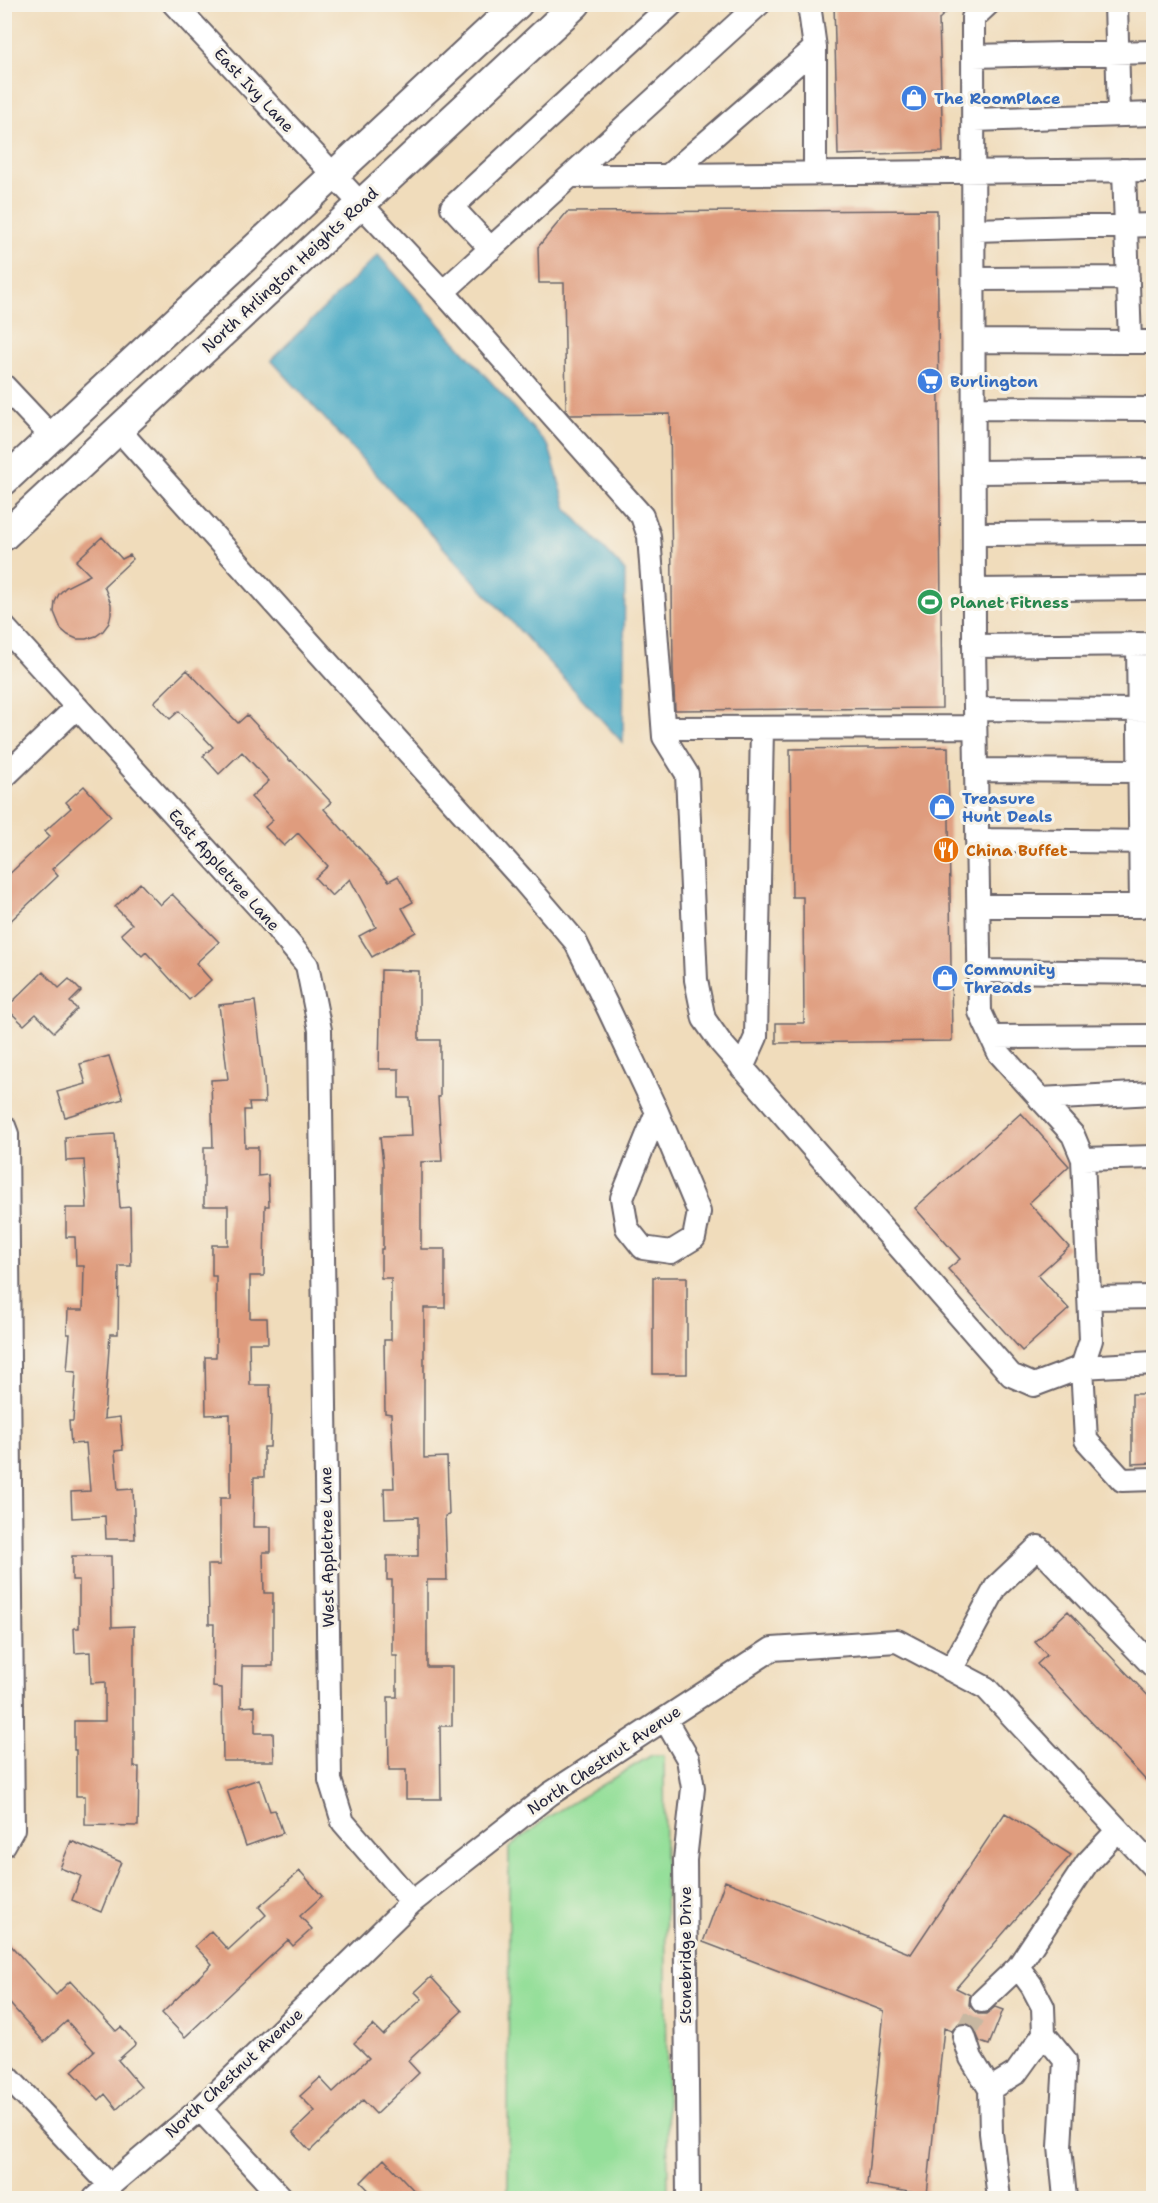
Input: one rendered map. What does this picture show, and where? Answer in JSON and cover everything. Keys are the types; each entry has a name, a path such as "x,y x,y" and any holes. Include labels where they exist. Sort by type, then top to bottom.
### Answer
{"main road":[{"path":"4,481 518,4"},
{"name":"North Arlington Heights Road","path":"4,536 576,4"}],"street":[{"name":"East Ivy Lane","path":"174,4 443,292 642,516 649,537 664,737 687,774 696,980 704,1019 721,1043 1011,1375 1034,1385 1082,1366 1154,1363"},
{"path":"491,249 452,207 672,4"},
{"path":"443,292 759,4"},
{"path":"809,4 815,48 815,173"},
{"path":"988,4 973,18 975,120 974,646 980,1011 999,1053 1074,1135 1083,1159 1091,1341 1082,1366 1086,1440 1122,1480 1154,1479"},
{"path":"1116,4 1119,115"},
{"path":"669,175 815,48"},
{"path":"974,56 1154,52"},
{"path":"975,120 1154,114"},
{"path":"1124,170 1130,342"},
{"path":"571,176 1154,170"},
{"path":"975,230 1154,225"},
{"path":"975,279 1128,278"},
{"path":"975,341 1154,342"},
{"path":"4,386 52,437"},
{"path":"975,408 1154,409"},
{"path":"118,429 514,870 574,941 657,1112 699,1212 694,1238 671,1252 644,1248 627,1228 622,1198 657,1112"},
{"path":"975,472 1154,470"},
{"path":"974,534 1154,533"},
{"path":"974,590 1154,588"},
{"name":"East Appletree Lane","path":"4,627 265,914 307,965 320,1030 321,1165"},
{"path":"974,646 1146,644 1146,710 1139,771 1147,842 1147,907 979,906"},
{"path":"4,777 77,707"},
{"path":"664,728 762,728 1146,710"},
{"path":"742,1068 756,1037 762,728"},
{"path":"976,770 1139,771"},
{"path":"977,840 1147,842"},
{"path":"979,971 1154,973"},
{"path":"992,1037 1154,1036"},
{"path":"1040,1099 1154,1092"},
{"path":"4,1126 8,1134 7,1360 13,1829 4,1845"},
{"path":"1083,1159 1154,1157"},
{"name":"West Appletree Lane","path":"321,1165 330,1780 343,1822 412,1902"},
{"path":"1089,1298 1154,1297"},
{"path":"951,1670 996,1587 1038,1547 1154,1667"},
{"name":"North Chestnut Avenue","path":"102,2192 200,2109 412,1902 549,1794 772,1649 897,1641 986,1688 1154,1868"},
{"name":"Stonebridge Drive","path":"665,1719 688,1760 693,1788 684,1871 688,2199"},
{"path":"982,2001 1018,1967 1087,1863 1118,1830"},
{"path":"1018,1967 1032,1986 1043,2007 1044,2034 1065,2060 1060,2147 1065,2199"},
{"path":"990,2089 1016,2073 1044,2034"},
{"path":"964,2036 971,2058 990,2089 991,2133 999,2199"},
{"path":"4,2073 102,2192"},
{"path":"200,2109 282,2199"}],"green space":[{"path":"652,1755 664,1755 668,2198 508,2198 509,1848 548,1817"}],"water":[{"path":"378,255 549,447 567,509 625,571 623,743 271,360"}],"building":[{"path":"834,4 955,4 939,19 943,152 838,155"},
{"path":"937,210 942,708 675,710 670,414 570,415 566,410 564,283 539,283 538,247 567,212"},
{"path":"102,537 122,559 130,555 133,559 104,586 111,604 109,623 96,636 77,639 61,629 54,612 55,602 66,587 90,575 76,561"},
{"path":"187,670 238,723 247,715 291,760 331,802 324,809 389,881 398,876 413,902 402,908 416,932 372,957 359,936 376,927 350,879 332,896 315,878 328,866 298,833 284,846 265,827 273,820 251,797 269,781 242,752 219,774 203,756 213,747 179,711 170,719 154,702"},
{"path":"948,747 952,1041 776,1043 776,1023 804,1023 803,897 792,897 790,749"},
{"path":"84,786 111,816 52,869 58,876 4,927 4,879 50,836 45,831 71,808 66,802"},
{"path":"140,883 160,905 172,894 219,942 196,963 211,980 189,1000 146,952 142,956 121,934 132,924 115,907"},
{"path":"381,970 419,971 419,1040 440,1040 440,1097 438,1097 442,1161 421,1162 421,1249 445,1249 445,1308 424,1308 424,1458 447,1457 449,1515 445,1516 447,1580 427,1580 427,1667 452,1667 452,1726 440,1726 441,1799 406,1799 406,1770 389,1770 388,1697 397,1697 397,1656 392,1656 392,1580 387,1580 387,1556 418,1556 418,1517 385,1518 384,1488 394,1488 391,1414 385,1413 384,1340 391,1340 391,1278 381,1278 383,1164 380,1137 412,1136 410,1098 399,1098 399,1069 379,1069"},
{"path":"43,972 59,988 69,979 81,991 70,1002 77,1009 54,1032 36,1014 24,1025 6,1008"},
{"path":"255,1001 265,1103 249,1103 250,1110 244,1110 245,1147 258,1147 258,1176 268,1175 269,1206 265,1206 264,1276 250,1276 250,1318 267,1318 268,1343 249,1343 250,1385 270,1385 271,1412 270,1447 264,1447 264,1477 254,1477 253,1527 271,1527 271,1552 263,1552 264,1593 273,1593 273,1666 242,1666 241,1707 255,1706 255,1733 273,1733 274,1761 223,1761 222,1688 213,1687 214,1624 209,1624 208,1565 220,1565 220,1498 230,1498 230,1414 206,1415 205,1357 216,1357 216,1276 212,1276 212,1245 228,1245 228,1206 204,1206 204,1147 213,1147 211,1080 228,1079 219,1005"},
{"path":"109,1056 123,1099 65,1117 57,1092 86,1084 80,1064"},
{"path":"1021,1113 1069,1166 1029,1203 1069,1247 1038,1275 1069,1309 1022,1351 948,1269 960,1259 915,1208"},
{"path":"115,1134 120,1208 130,1207 131,1266 119,1266 118,1334 110,1334 104,1419 120,1417 123,1450 115,1451 118,1490 133,1489 135,1539 106,1539 105,1516 72,1518 71,1492 90,1491 86,1443 71,1444 69,1421 73,1421 76,1372 67,1371 70,1334 67,1334 68,1310 83,1310 84,1266 76,1266 75,1237 66,1237 66,1208 87,1208 84,1160 66,1161 65,1137"},
{"path":"653,1277 687,1277 687,1374 653,1374"},
{"path":"1132,1394 1154,1394 1154,1463 1132,1464"},
{"path":"72,1556 111,1556 112,1627 134,1626 134,1767 139,1767 138,1826 85,1825 85,1796 76,1796 74,1721 105,1721 105,1682 91,1683 90,1652 75,1653 74,1628 79,1628 79,1580 72,1580"},
{"path":"1068,1611 1154,1702 1154,1789 1037,1664 1047,1655 1035,1642"},
{"path":"259,1779 270,1811 275,1810 283,1833 246,1846 227,1790"},
{"path":"1005,1813 1071,1855 956,1988 970,1995 969,2005 978,2014 986,2014 995,2007 1003,2010 989,2045 980,2042 973,2026 967,2023 959,2023 952,2031 944,2028 927,2195 867,2185 884,2011 703,1942 725,1881 911,1954"},
{"path":"71,1841 121,1862 101,1912 72,1900 81,1876 60,1868"},
{"path":"300,1871 322,1896 300,1916 312,1929 293,1946 288,1940 185,2037 162,2013 212,1964 195,1946 211,1931 228,1950 266,1915 259,1907"},
{"path":"4,1938 56,1995 70,1981 116,2031 121,2027 136,2044 118,2060 141,2087 117,2109 105,2094 99,2100 72,2071 94,2051 67,2021 44,2042 4,1997"},
{"path":"431,1977 462,2011 408,2061 419,2073 376,2114 363,2100 310,2151 293,2132 315,2111 300,2096 320,2078 333,2092 369,2058 354,2043 373,2025 383,2035 422,1999 415,1992"},
{"path":"384,2159 422,2199 377,2199 361,2182"}],"tunnel":[{"path":"964,2036 982,2001"}],"place":[{"name":"The RoomPlace","path":"914,98"},
{"name":"Burlington","path":"930,381"},
{"name":"Planet Fitness","path":"930,602"},
{"name":"Treasure Hunt Deals","path":"942,807"},
{"name":"China Buffet","path":"946,850"},
{"name":"Community Threads","path":"945,978"}]}
